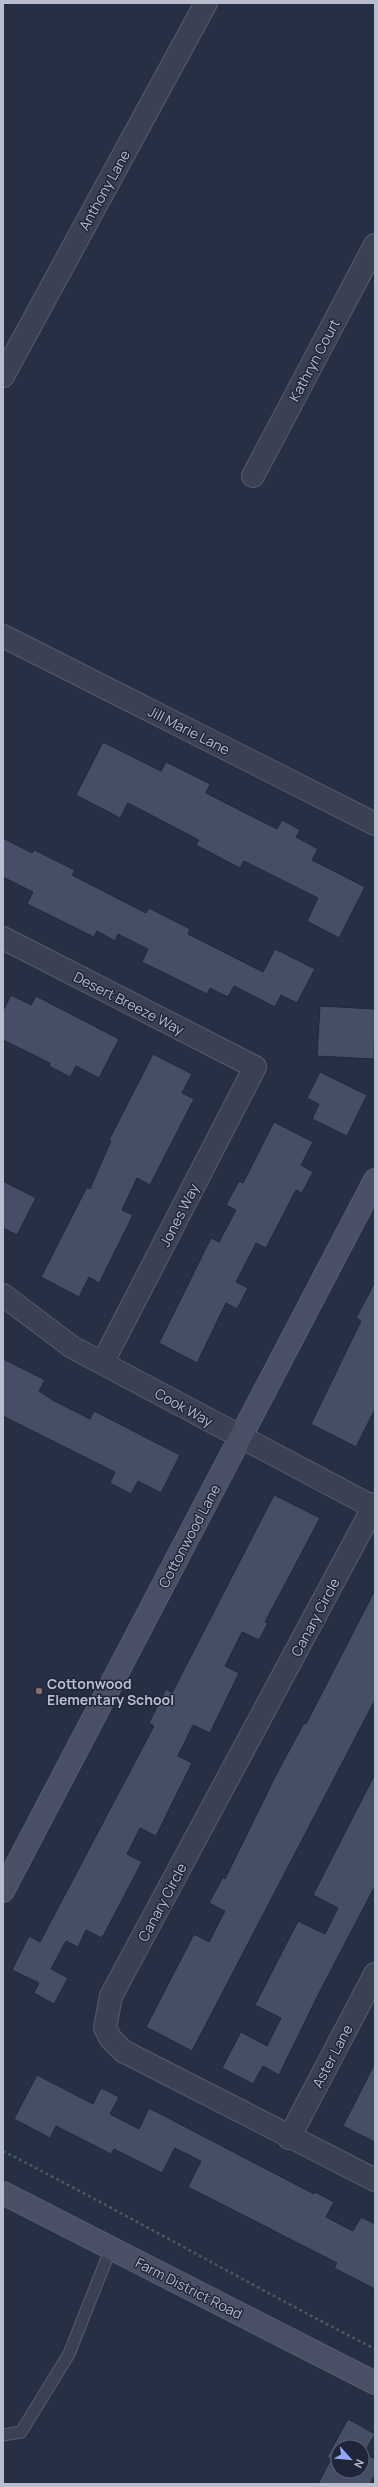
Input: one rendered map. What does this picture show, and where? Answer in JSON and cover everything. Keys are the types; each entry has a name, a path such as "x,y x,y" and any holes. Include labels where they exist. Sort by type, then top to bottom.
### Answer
{"main road":[{"name":"Cottonwood Lane","path":"3,1891 375,1180"},
{"name":"Farm District Road","path":"3,2193 375,2383"}],"street":[{"name":"Anthony Lane","path":"3,376 206,3"},
{"name":"Kathryn Court","path":"253,476 375,245"},
{"name":"Jill Marie Lane","path":"3,636 375,824"},
{"name":"Desert Breeze Way","path":"3,938 256,1067"},
{"name":"Jones Way","path":"103,1362 256,1067"},
{"name":"Cook Way","path":"3,1295 72,1347 103,1362 240,1438 374,1506"},
{"name":"Canary Circle","path":"374,1506 111,1996 106,2011 104,2028 123,2051 289,2138 375,2180"},
{"name":"Aster Lane","path":"289,2138 375,1974"}],"lane":[{"path":"3,2435 22,2432 69,2354 111,2248"}],"path":[{"path":"3,2151 190,2249 254,2287 375,2349"}],"building":[{"path":"103,742 161,771 166,762 210,784 206,793 277,829 282,820 300,830 296,837 318,849 312,860 365,887 339,938 307,921 318,898 244,861 240,868 196,845 199,840 128,803 120,818 76,795"},
{"path":"3,838 32,853 34,850 75,870 72,875 146,913 149,908 190,929 188,934 263,972 275,949 315,969 297,1003 281,995 275,1007 234,986 228,997 210,988 207,994 142,962 148,949 118,934 115,941 97,931 94,937 27,904 33,892 3,877"},
{"path":"11,995 31,1005 36,996 119,1039 99,1078 76,1066 70,1077 49,1066 50,1063 3,1040 3,1011"},
{"path":"320,1006 375,1009 374,1059 317,1056"},
{"path":"153,1054 192,1074 182,1093 194,1099 150,1185 137,1178 122,1210 133,1215 99,1283 89,1277 79,1297 41,1277 87,1187 90,1189 111,1141 109,1140"},
{"path":"320,1072 367,1095 347,1136 312,1119 319,1104 307,1098"},
{"path":"274,1122 313,1142 301,1165 313,1172 302,1193 296,1190 266,1248 256,1243 236,1282 248,1288 237,1309 226,1303 197,1363 159,1343 211,1238 219,1242 236,1210 226,1205 239,1181 243,1183"},
{"path":"3,1181 36,1198 17,1235 3,1228"},
{"path":"375,1282 375,1409 356,1447 311,1424 361,1321 356,1318"},
{"path":"3,1359 45,1380 39,1391 54,1401 90,1419 94,1411 180,1455 161,1493 138,1481 131,1494 110,1483 115,1472 3,1416"},
{"path":"274,1495 320,1518 265,1622 268,1623 259,1640 242,1632 225,1666 239,1673 210,1733 193,1725 178,1756 192,1763 156,1836 140,1828 127,1854 142,1862 102,1938 86,1930 78,1947 66,1941 51,1969 68,1978 54,2004 34,1993 39,1983 12,1970 29,1936 40,1942 154,1726 149,1723 166,1689 172,1693"},
{"path":"375,1590 375,1700 192,2051 146,2027 194,1934 209,1942 225,1911 209,1903 223,1877 225,1879 276,1775 304,1723 306,1724"},
{"path":"375,1774 375,1886 319,1993 279,2075 263,2066 253,2084 222,2068 241,2032 267,2046 281,2018 255,2005 298,1921 325,1934 338,1908 313,1895"},
{"path":"375,2063 375,2142 343,2126"},
{"path":"37,2075 93,2104 101,2088 119,2097 110,2114 139,2129 149,2108 314,2194 315,2192 334,2202 326,2217 353,2231 361,2217 375,2224 375,2289 334,2268 337,2263 188,2187 201,2161 175,2148 162,2173 114,2149 111,2154 56,2126 50,2138 14,2119"},
{"path":"348,2419 375,2434 370,2443 370,2439 337,2439"},
{"path":"330,2452 330,2458 327,2457"},
{"path":"370,2456 375,2459 375,2474 370,2484 318,2484 330,2461 330,2479 370,2479"}],"place":[{"name":"Cottonwood Elementary School","path":"39,1691"}]}
